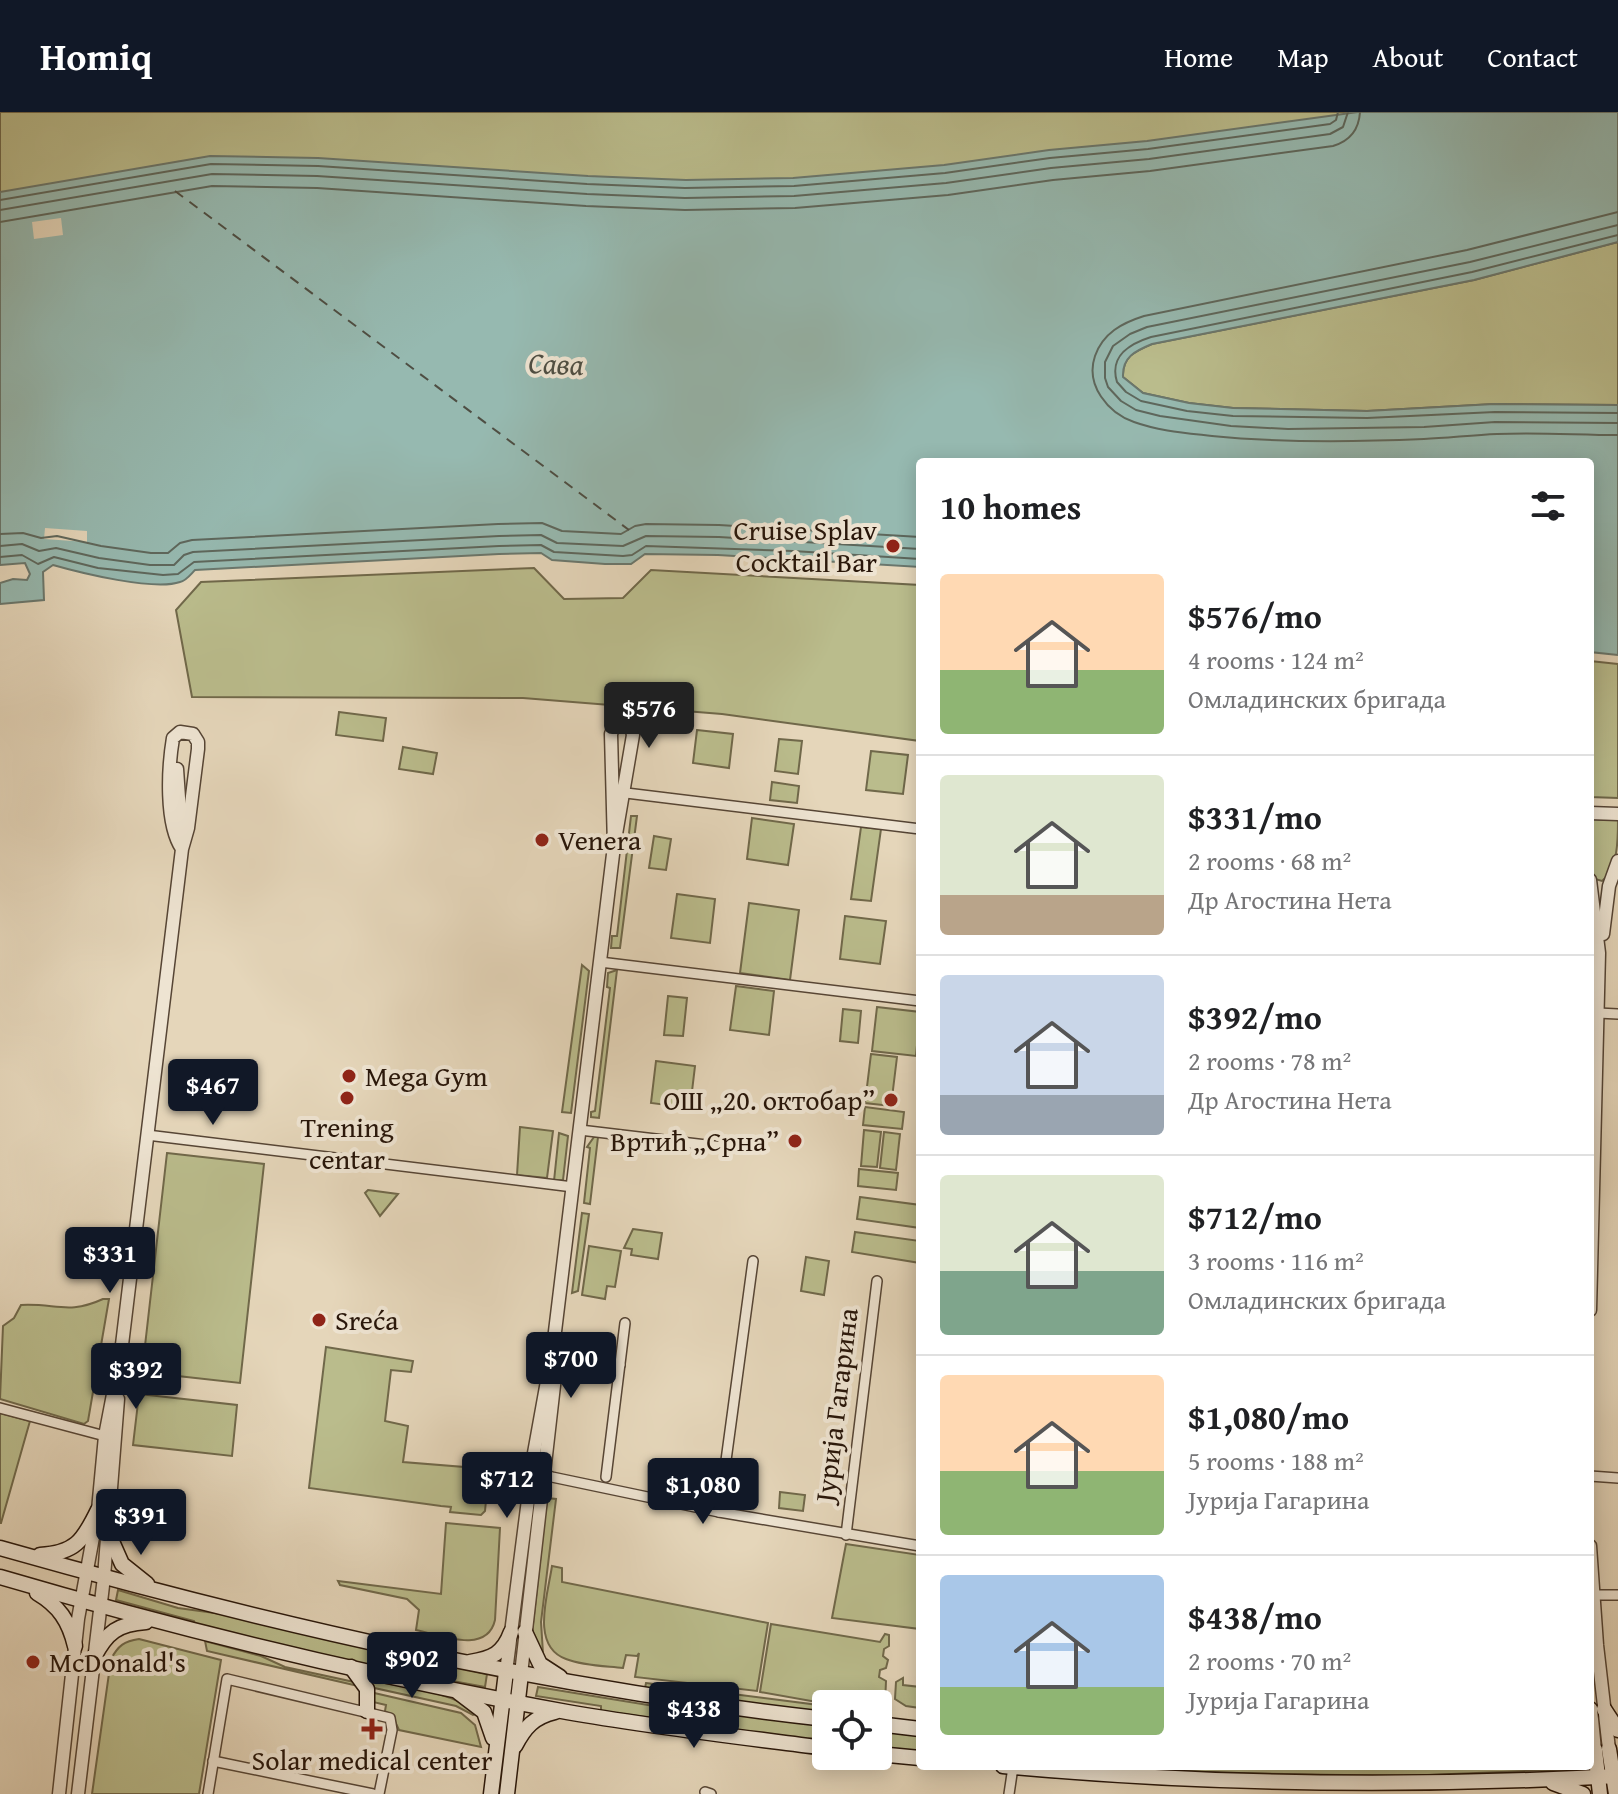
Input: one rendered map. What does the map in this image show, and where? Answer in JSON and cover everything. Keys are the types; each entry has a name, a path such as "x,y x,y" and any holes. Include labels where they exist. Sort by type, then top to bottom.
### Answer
{"main road":[{"path":"25,1556 71,1549 85,1534 98,1510"},
{"path":"107,1530 125,1567 148,1585 165,1593"},
{"path":"0,1548 308,1629 513,1673 812,1717"},
{"path":"0,1577 160,1622 451,1689 568,1712 812,1746"},
{"path":"19,1583 59,1610 66,1619 75,1646"},
{"path":"94,1657 104,1639 117,1627 134,1622 160,1622"},
{"path":"465,1663 495,1655 518,1632 540,1664 554,1674 579,1684"},
{"path":"351,1667 367,1689 367,1711"},
{"path":"507,1794 512,1754 510,1700 513,1673"},
{"path":"451,1689 484,1712 491,1725 496,1752"},
{"path":"491,1794 496,1752 510,1700"},
{"path":"1594,1709 1618,1730"},
{"path":"512,1754 530,1723 548,1714 568,1712"},
{"path":"892,1726 916,1729"},
{"path":"1603,1749 1616,1776 1616,1794"},
{"path":"1600,1794 1597,1777 1603,1749"},
{"path":"892,1755 916,1758"},
{"path":"1068,1770 1253,1780 1616,1776"},
{"path":"1537,1779 1583,1794"}],"street":[{"path":"513,1673 531,1469 552,1352 618,792 633,735 631,726 623,720 615,723 611,734 618,792"},
{"path":"59,1794 81,1600 98,1510 105,1436 118,1380 182,849 188,828 198,742 193,734 185,732 173,738 182,849"},
{"path":"618,792 916,829"},
{"path":"1594,813 1618,814"},
{"path":"1594,1047 1599,953 1609,886 1618,861"},
{"path":"1594,884 1609,886"},
{"path":"1594,914 1599,953"},
{"path":"600,962 916,1001"},
{"path":"1598,1013 1618,1014"},
{"path":"580,1130 723,1147"},
{"path":"147,1135 573,1187"},
{"path":"719,1512 753,1261"},
{"name":"Јурија Гагарина","path":"846,1535 877,1281"},
{"path":"606,1477 625,1323"},
{"path":"552,1352 620,1365"},
{"path":"518,1632 545,1475 556,1368 552,1352"},
{"path":"78,1794 104,1577 118,1421 118,1380"},
{"path":"0,1408 105,1436"},
{"name":"Јурија Гагарина","path":"531,1469 545,1475 719,1512 916,1545"},
{"path":"1594,1476 1618,1478"},
{"path":"1594,1595 1618,1595"},
{"path":"208,1794 213,1761 227,1679 367,1711 386,1716 392,1721 376,1794 213,1761"},
{"path":"1594,1709 1603,1749"},
{"path":"1009,1794 1013,1770"}],"green space":[{"path":"0,112 1542,112 0,252"},
{"path":"1618,242 1618,405 1494,404 1367,411 1233,408 1143,393 1123,377 1127,360 1152,344 1474,280"},
{"path":"534,568 564,599 623,598 651,570 916,585 916,740 722,714 523,698 192,697 176,610 201,582"},
{"path":"1594,661 1618,664 1618,798 1594,797"},
{"path":"339,712 386,718 383,741 336,735"},
{"path":"697,730 733,734 729,768 693,763"},
{"path":"779,739 802,741 798,774 775,771"},
{"path":"403,747 437,753 433,774 399,769"},
{"path":"871,751 908,755 903,794 866,790"},
{"path":"772,782 799,786 797,803 770,800"},
{"path":"631,816 637,816 620,948 611,948 612,936 617,936"},
{"path":"752,818 794,824 788,865 747,859"},
{"path":"1594,819 1618,820 1617,844 1611,869 1602,881 1595,879"},
{"path":"861,827 881,829 871,901 851,899"},
{"path":"654,836 671,839 666,870 649,868"},
{"path":"677,894 715,899 710,943 671,938"},
{"path":"749,903 799,910 790,980 740,973"},
{"path":"845,916 886,921 880,964 840,959"},
{"path":"582,965 589,971 571,1113 562,1112"},
{"path":"617,970 599,1118 591,1117 591,1112 595,1111 610,988 607,987 608,973"},
{"path":"736,986 774,991 769,1035 730,1030"},
{"path":"668,996 687,998 683,1036 664,1035"},
{"path":"877,1007 916,1012 916,1056 872,1051"},
{"path":"843,1009 861,1011 858,1043 840,1041"},
{"path":"871,1054 897,1057 891,1106 865,1103"},
{"path":"656,1061 695,1066 690,1108 651,1103"},
{"path":"865,1107 904,1112 902,1129 863,1125"},
{"path":"520,1127 553,1131 547,1178 517,1175"},
{"path":"864,1130 881,1132 877,1167 861,1166"},
{"path":"884,1132 900,1134 896,1170 880,1168"},
{"path":"559,1133 568,1136 563,1180 554,1181"},
{"path":"594,1137 598,1137 590,1204 584,1203 590,1148 587,1147"},
{"path":"167,1153 264,1164 240,1383 142,1372"},
{"path":"859,1169 898,1173 896,1190 858,1186"},
{"path":"368,1190 398,1194 380,1216 365,1193"},
{"path":"860,1197 916,1204 916,1227 857,1219"},
{"path":"582,1213 589,1214 578,1291 572,1293"},
{"path":"633,1229 662,1233 658,1259 631,1255 632,1249 624,1248"},
{"path":"855,1232 916,1240 916,1262 852,1252"},
{"path":"589,1246 621,1251 615,1287 607,1286 605,1299 582,1295"},
{"path":"806,1257 829,1261 824,1295 801,1291"},
{"path":"109,1299 88,1421 84,1424 0,1399 3,1326 14,1318 21,1305 71,1307"},
{"path":"578,1342 620,1349 618,1362 577,1355"},
{"path":"326,1347 413,1361 411,1372 391,1370 385,1421 408,1426 403,1462 489,1469 485,1511 481,1515 450,1512 451,1507 309,1488"},
{"path":"139,1394 237,1405 232,1456 133,1445"},
{"path":"0,1413 30,1421 1,1523 0,1523"},
{"path":"780,1492 805,1495 803,1511 779,1508"},
{"path":"547,1498 556,1499 541,1622 543,1653 539,1657 532,1633"},
{"path":"446,1523 500,1528 495,1620 483,1637 462,1640 416,1630 419,1610 407,1599 340,1585 338,1581 441,1594"},
{"path":"846,1544 916,1554 916,1628 832,1618"},
{"path":"552,1566 562,1568 562,1582 768,1623 757,1691 635,1677 639,1653 637,1656 626,1655 623,1668 566,1659 548,1643 545,1631 545,1604"},
{"path":"118,1590 178,1608 222,1614 487,1674 485,1687 366,1665 218,1631 194,1621 116,1600"},
{"path":"771,1624 880,1642 885,1634 889,1635 889,1646 884,1649 883,1656 888,1660 879,1677 886,1681 886,1690 812,1690 812,1701 760,1692"},
{"path":"139,1639 221,1660 199,1794 92,1794 111,1659 122,1645"},
{"path":"205,1641 261,1656 285,1667 354,1682 358,1686 207,1651"},
{"path":"903,1678 903,1685 916,1687 916,1707 895,1699 896,1682"},
{"path":"364,1679 439,1694 479,1713 473,1715 456,1706 370,1687"},
{"path":"646,1683 812,1704 812,1712 645,1688"},
{"path":"538,1687 703,1714 721,1712 812,1724 812,1740 601,1711 601,1706 536,1696"},
{"path":"370,1692 461,1713 475,1725 481,1747 399,1730 392,1715 385,1711 386,1705 373,1702"},
{"path":"892,1733 916,1736 916,1752 892,1749"},
{"path":"1161,1770 1551,1770 1402,1776"}],"water":[{"name":"Сава","path":"1358,112 1618,112 1618,242 1474,280 1152,344 1127,360 1123,377 1143,393 1233,408 1367,411 1494,404 1618,405 1618,655 1594,652 1594,458 916,458 916,567 718,555 645,554 631,564 605,564 552,560 541,553 195,570 182,581 153,584 117,580 53,565 43,572 44,600 0,604 0,583 13,579 27,580 30,574 25,563 0,565 0,192 210,156 318,158 686,180 793,178 944,165 1049,150 1147,141"}],"pier":[{"path":"61,218 63,235 34,239 32,222"},
{"path":"45,528 87,531 87,542 44,539"}],"ferry route":[{"path":"175,191 629,530"}],"place":[{"name":"Cruise Splav Cocktail Bar","path":"893,546"},
{"name":"Venera","path":"542,840"},
{"name":"Mega Gym","path":"349,1076"},
{"name":"Trening centar","path":"347,1098"},
{"name":"ОШ „20. октобар”","path":"891,1100"},
{"name":"Вртић „Срна”","path":"795,1141"},
{"name":"Sreća","path":"319,1320"},
{"name":"McDonald's","path":"33,1662"},
{"name":"Solar medical center","path":"372,1729"}]}
